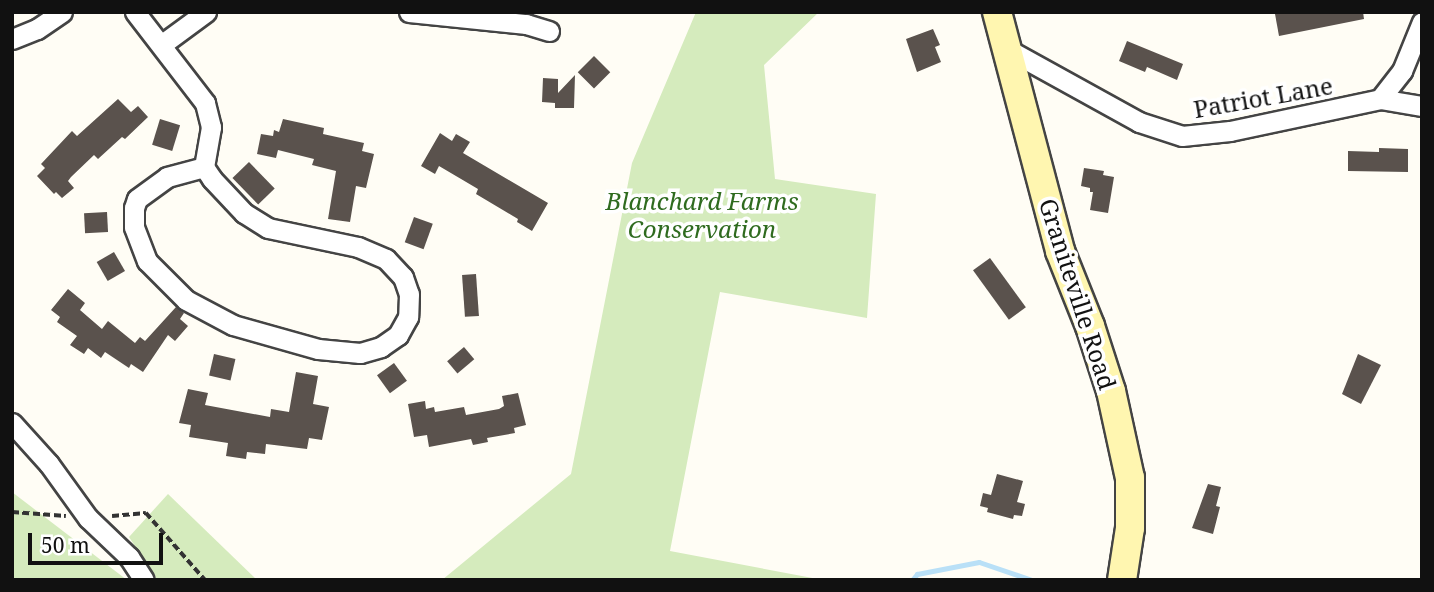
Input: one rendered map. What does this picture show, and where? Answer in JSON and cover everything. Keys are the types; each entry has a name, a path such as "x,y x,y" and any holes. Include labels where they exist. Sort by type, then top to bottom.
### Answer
{"main road":[{"name":"Graniteville Road","path":"997,12 1060,251 1111,391 1127,466 1130,527 1122,580"}],"street":[{"path":"12,39 37,29 62,12"},
{"path":"135,12 205,103 211,127 204,167"},
{"path":"161,45 206,12"},
{"path":"409,12 526,24 549,31"},
{"path":"1380,99 1402,71 1422,22"},
{"name":"Patriot Lane","path":"1007,49 1139,122 1182,136 1230,131 1380,99 1422,106"},
{"path":"204,167 244,213 268,229 373,252 397,268 407,286 410,301 408,317 398,335 381,347 360,353 318,349 233,325 186,300 146,261 134,227 134,208 137,199 167,177 204,167"},
{"path":"12,423 49,464 88,518 130,557 145,580"}],"green space":[{"name":"Blanchard Farms Conservation","path":"696,12 819,12 764,65 775,179 876,194 867,318 720,292 670,551 823,580 442,580 571,474 632,163"},
{"path":"12,492 127,580 12,580"},
{"path":"168,494 257,580 157,580 129,537"}],"building":[{"path":"1363,12 1364,19 1279,36 1275,14"},
{"path":"933,29 940,45 935,47 941,62 917,72 906,39"},
{"path":"1127,41 1183,64 1177,80 1147,67 1145,72 1119,61"},
{"path":"594,56 610,72 594,89 578,72"},
{"path":"575,75 574,108 555,108 555,103 542,102 543,78 558,79 558,93"},
{"path":"118,99 131,112 138,106 148,117 98,159 94,155 68,181 74,188 62,198 56,192 54,194 37,176 45,168 41,164 72,131 77,136"},
{"path":"160,119 180,125 172,151 152,145"},
{"path":"283,119 324,128 323,134 364,143 362,151 374,154 366,188 356,186 350,222 328,219 336,171 312,165 314,159 278,150 276,158 257,154 261,134 273,136 274,130 279,132"},
{"path":"440,133 452,141 456,134 470,142 463,153 548,203 532,231 517,222 518,219 476,194 478,189 439,166 435,174 421,166"},
{"path":"1379,148 1408,149 1408,172 1348,171 1348,151 1379,152"},
{"path":"249,162 275,189 258,205 232,178"},
{"path":"1084,168 1104,171 1103,175 1114,177 1108,213 1090,210 1093,192 1090,192 1090,188 1081,186"},
{"path":"107,212 108,232 85,233 84,213"},
{"path":"414,217 433,224 424,249 405,242"},
{"path":"114,252 125,271 108,281 97,262"},
{"path":"990,258 1026,307 1009,320 973,270"},
{"path":"476,274 479,316 465,317 462,275"},
{"path":"68,289 85,303 80,310 102,329 108,321 135,343 140,337 145,341 176,307 184,313 180,319 188,326 175,341 168,335 143,372 131,364 129,368 105,352 101,358 88,348 84,354 70,345 77,336 57,322 60,317 51,310"},
{"path":"464,347 474,359 457,373 447,361"},
{"path":"214,354 235,359 230,380 209,375"},
{"path":"1358,354 1381,365 1361,404 1342,394"},
{"path":"394,363 407,381 390,393 377,375"},
{"path":"296,372 318,376 313,404 329,407 322,440 309,438 307,449 266,444 265,454 247,452 246,459 226,456 228,443 189,437 191,425 179,423 188,389 208,393 205,405 270,417 271,409 289,412"},
{"path":"518,393 526,425 514,428 515,433 487,438 488,442 473,445 471,439 429,447 427,435 414,437 408,404 425,401 426,409 434,407 435,412 464,407 466,415 499,409 504,406 502,396"},
{"path":"997,474 1023,481 1017,502 1025,504 1022,516 1014,515 1013,519 987,512 988,508 980,506 983,493 991,495"},
{"path":"1208,484 1221,487 1216,506 1220,507 1213,534 1192,528"}],"waterway":[{"path":"912,580 917,574 979,562 1032,580"}]}
